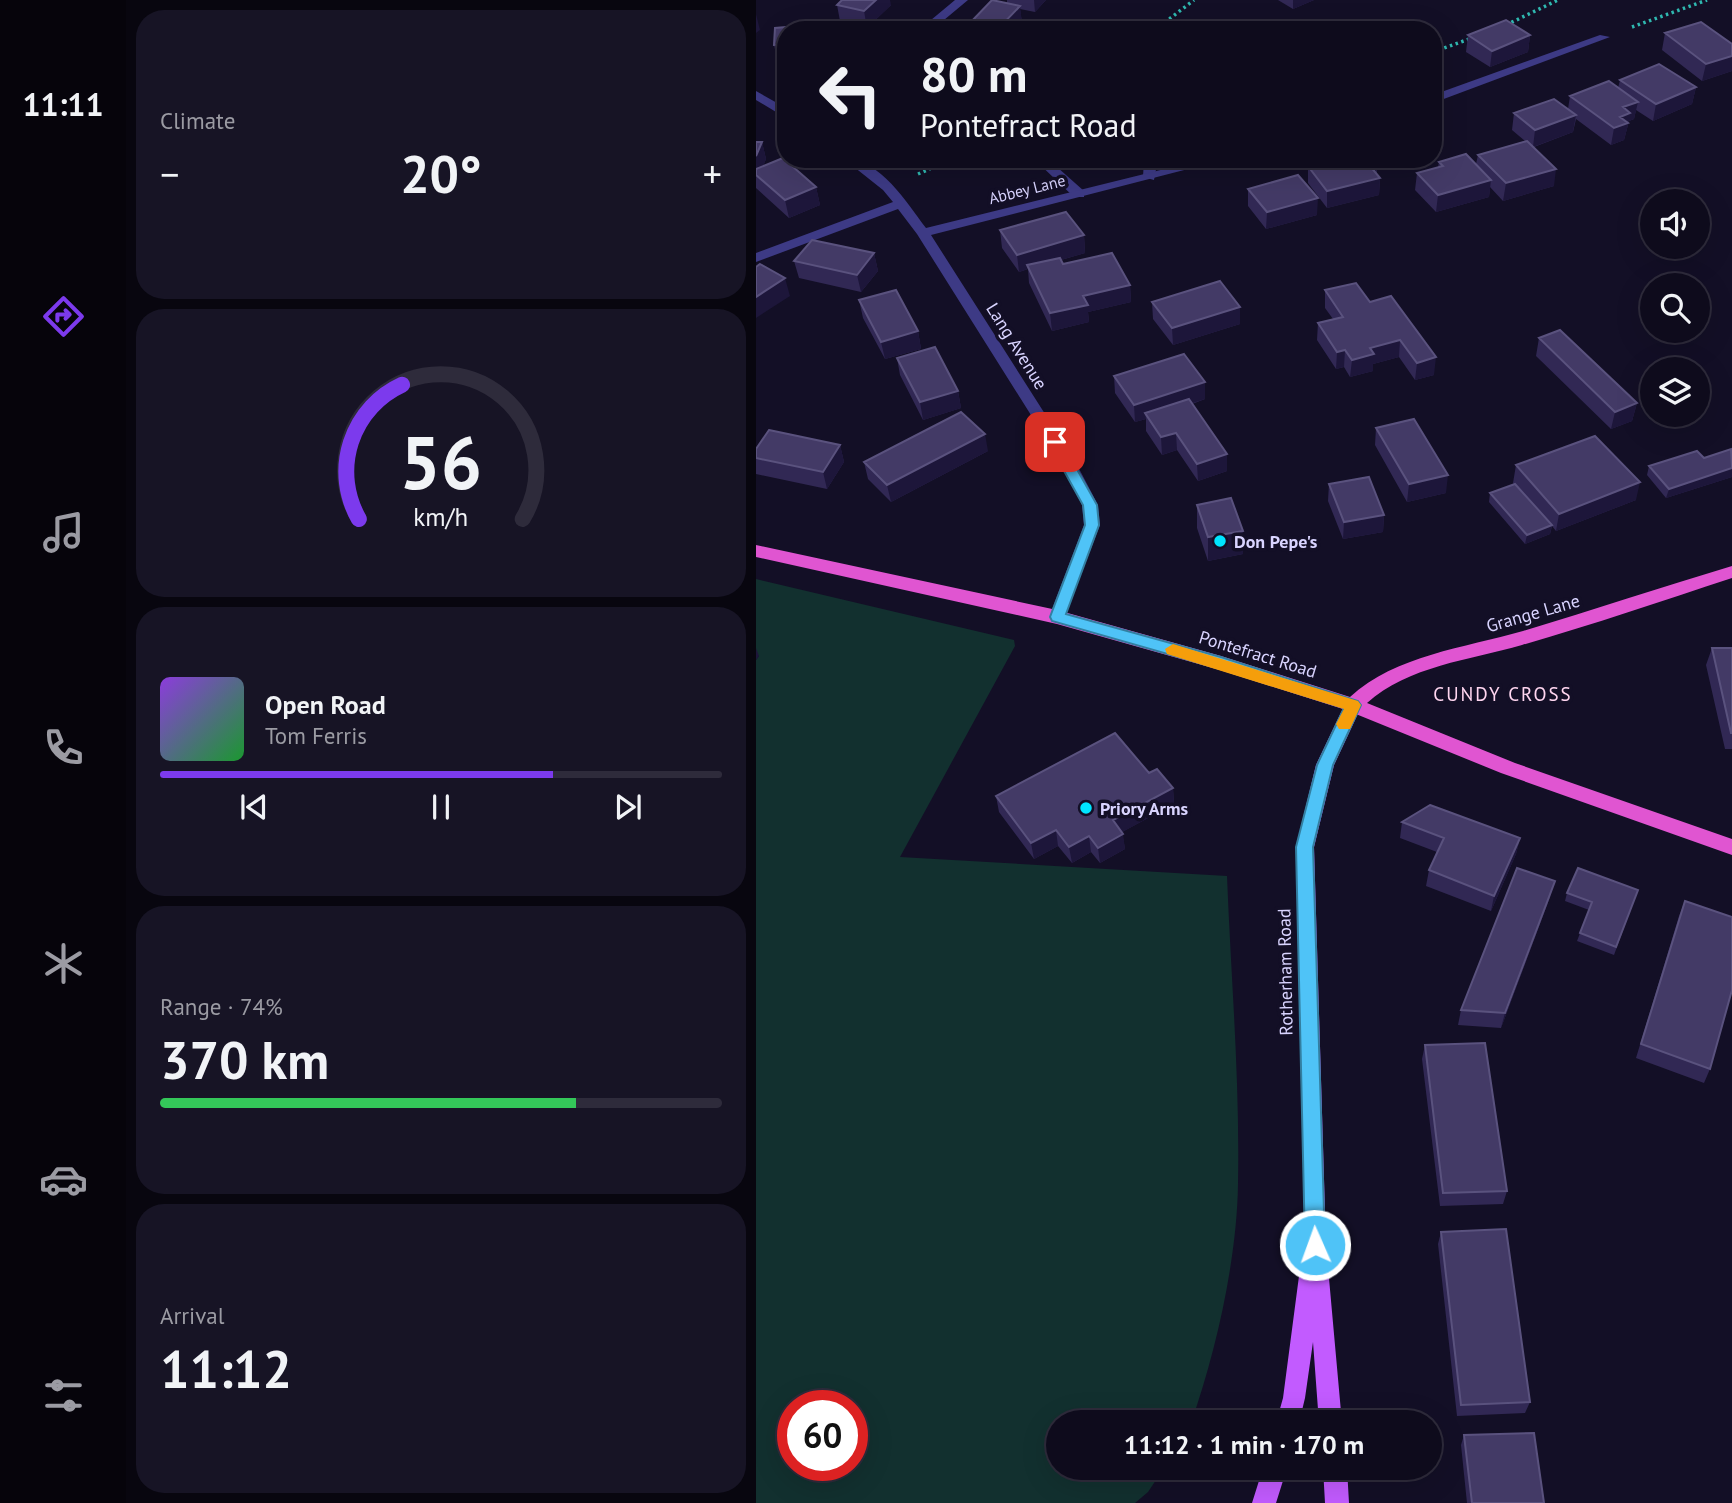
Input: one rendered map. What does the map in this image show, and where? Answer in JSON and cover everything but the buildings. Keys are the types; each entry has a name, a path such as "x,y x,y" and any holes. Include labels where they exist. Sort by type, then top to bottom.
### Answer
{"highway":[{"name":"Pontefract Road","path":"756,551 1057,617 1221,663 1353,705 1508,768 1732,847"},
{"name":"Grange Lane","path":"1353,705 1376,684 1421,665 1573,624 1732,572"}],"main road":[{"name":"Rotherham Road","path":"1330,1410 1315,1245 1305,847 1325,765 1353,705"},
{"name":"Rotherham Road","path":"1291,1410 1315,1245"},
{"path":"1264,1503 1271,1480"},
{"path":"1336,1480 1337,1503"}],"street":[{"path":"936,21 961,0"},
{"path":"1442,96 1604,37"},
{"path":"759,100 777,109"},
{"name":"Lang Avenue","path":"862,168 888,187 923,233 1070,465 1090,505 1092,525 1057,617"},
{"path":"1050,168 1079,194"},
{"path":"1149,168 1149,177"},
{"name":"Abbey Lane","path":"923,233 1185,168"},
{"path":"756,258 901,203"}],"path":[{"path":"1167,21 1194,0"},
{"path":"1494,29 1558,0"},
{"path":"1604,37 1707,0"},
{"path":"1442,49 1482,34"}],"green space":[{"path":"756,579 1014,640 1015,646 900,857 1227,876 1238,1107 1237,1213 1217,1336 1195,1410 1046,1410 1046,1480 1156,1480 1148,1492 1135,1503 756,1503 756,660 759,656 756,654"}],"slow traffic":[{"path":"1173,649 1353,705 1344,724"}],"place":[{"name":"Don Pepe's","path":"1220,541"},
{"name":"Priory Arms","path":"1086,808"}],"district":[{"name":"CUNDY CROSS","path":"1503,694"}],"route":[{"path":"1055,442 1090,505 1092,525 1057,617 1221,663 1353,705 1325,765 1305,847 1315,1245"}]}
